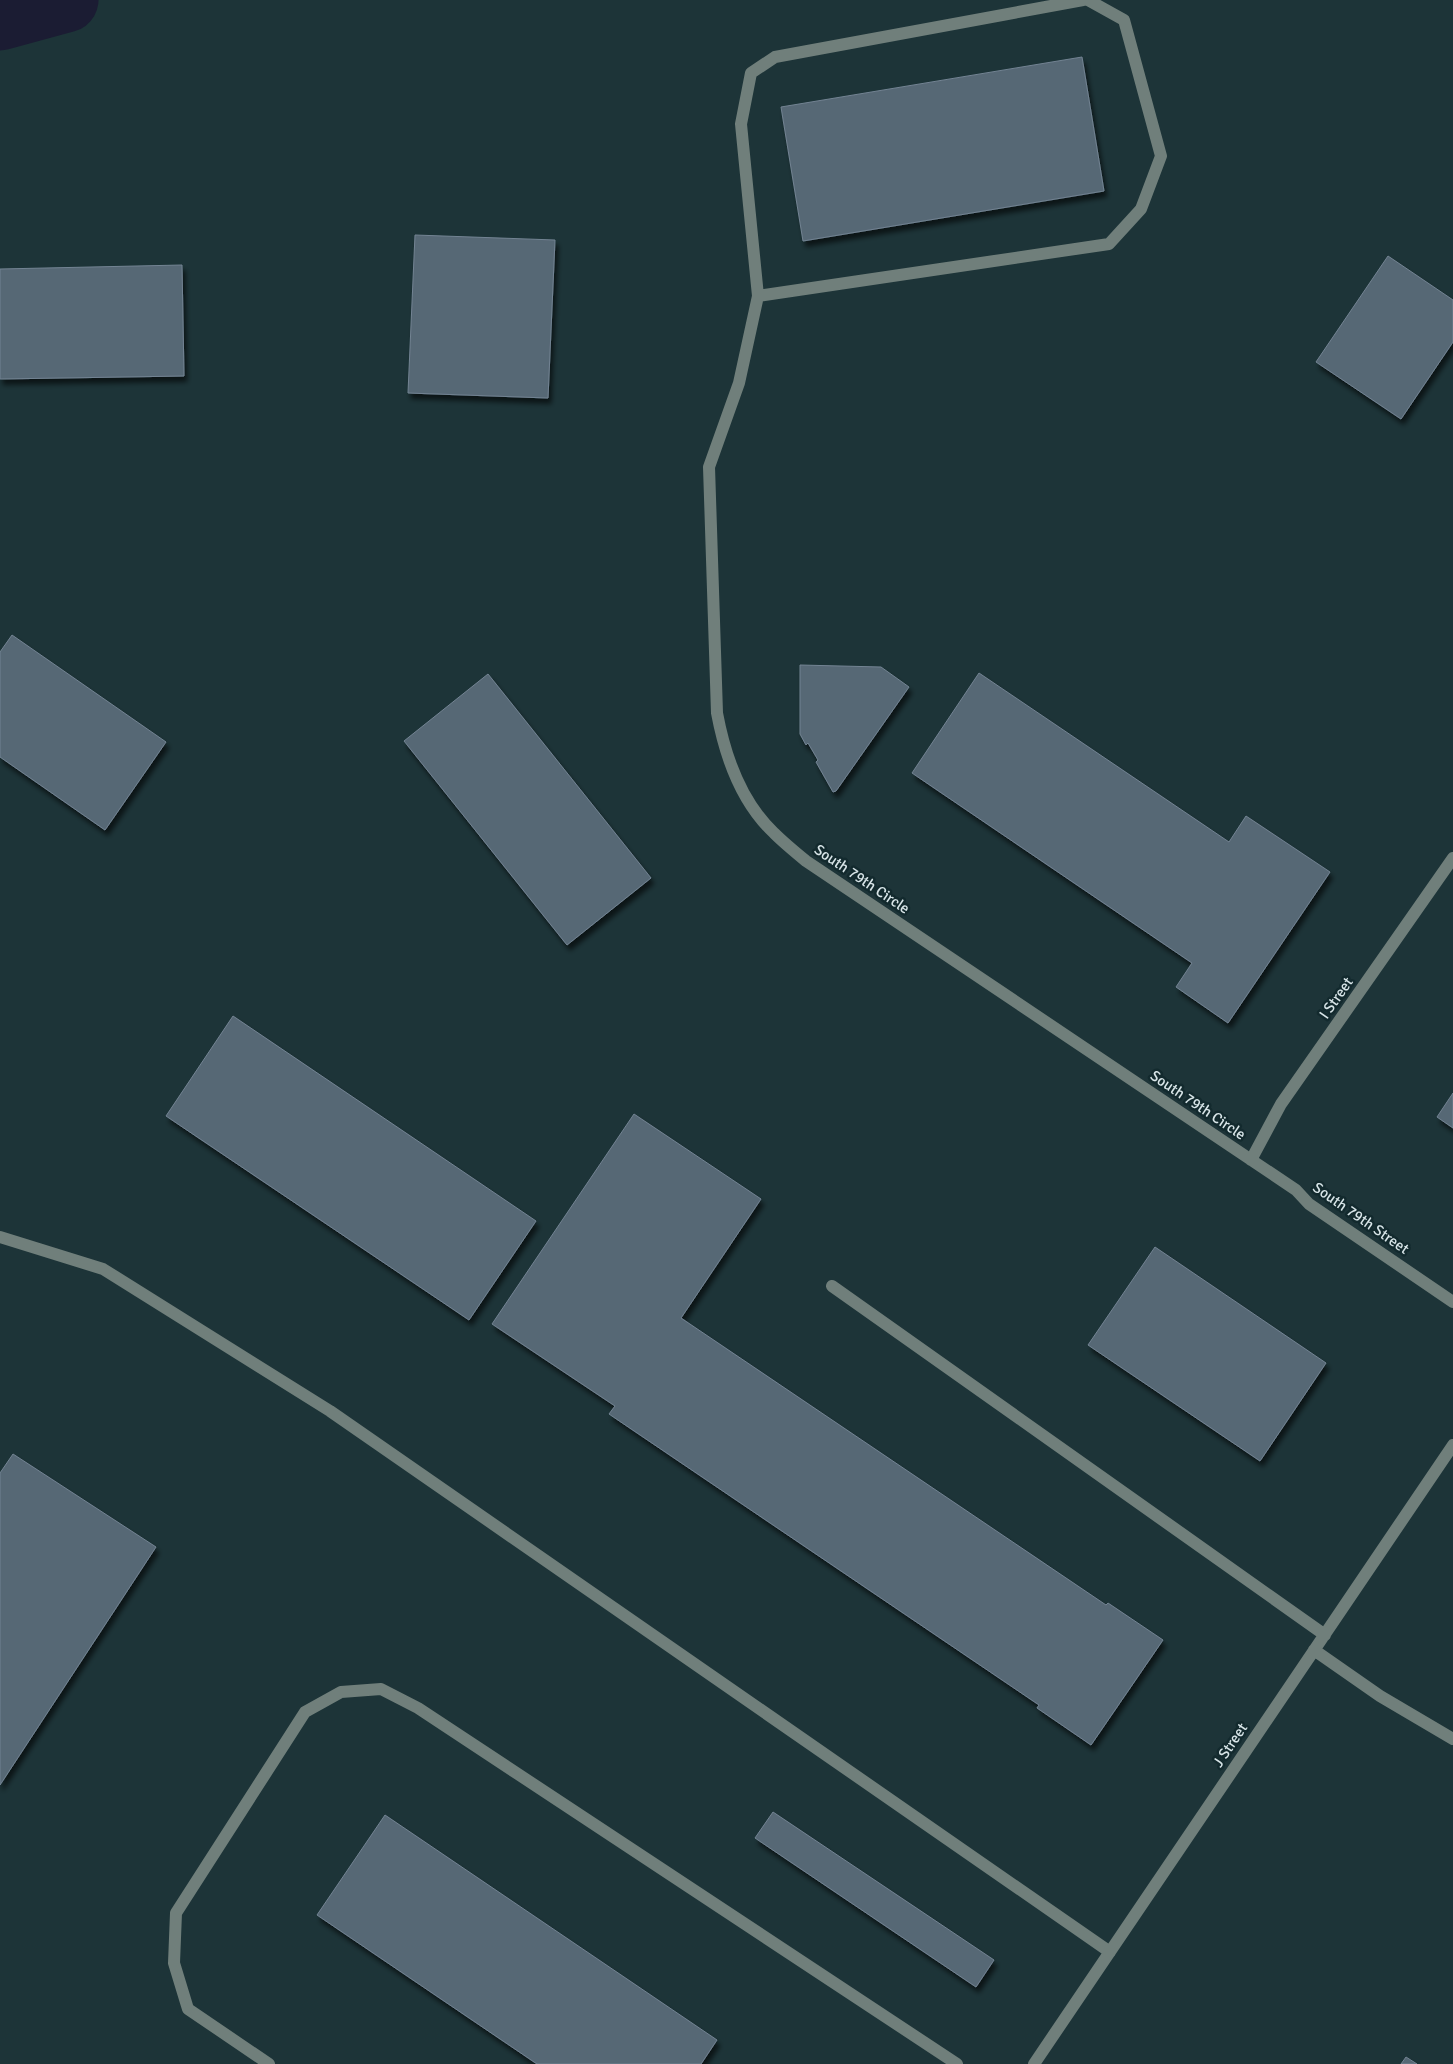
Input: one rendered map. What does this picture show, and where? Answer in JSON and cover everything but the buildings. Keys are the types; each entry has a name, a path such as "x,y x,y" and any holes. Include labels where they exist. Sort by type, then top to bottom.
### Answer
{"street":[{"path":"1083,0 775,57 751,73 741,124 758,296 1109,244 1141,209 1161,156 1124,20 1088,0"},
{"name":"South 79th Circle","path":"758,296 739,383 709,467 717,713 722,738 732,768 749,802 772,832 806,861 1252,1160"},
{"name":"I Street","path":"1252,1160 1281,1104 1453,858"},
{"name":"South 79th Street","path":"1252,1160 1296,1190 1309,1204 1453,1302"},
{"path":"0,1237 103,1269 330,1411 1110,1952"},
{"path":"832,1286 1325,1635"},
{"name":"J Street","path":"1034,2064 1453,1445"},
{"path":"1314,1650 1380,1696 1453,1739"},
{"path":"269,2064 188,2009 174,1963 176,1913 305,1712 342,1692 381,1689 418,1708 957,2064"}],"waterway":[{"path":"0,18 66,0"}]}
